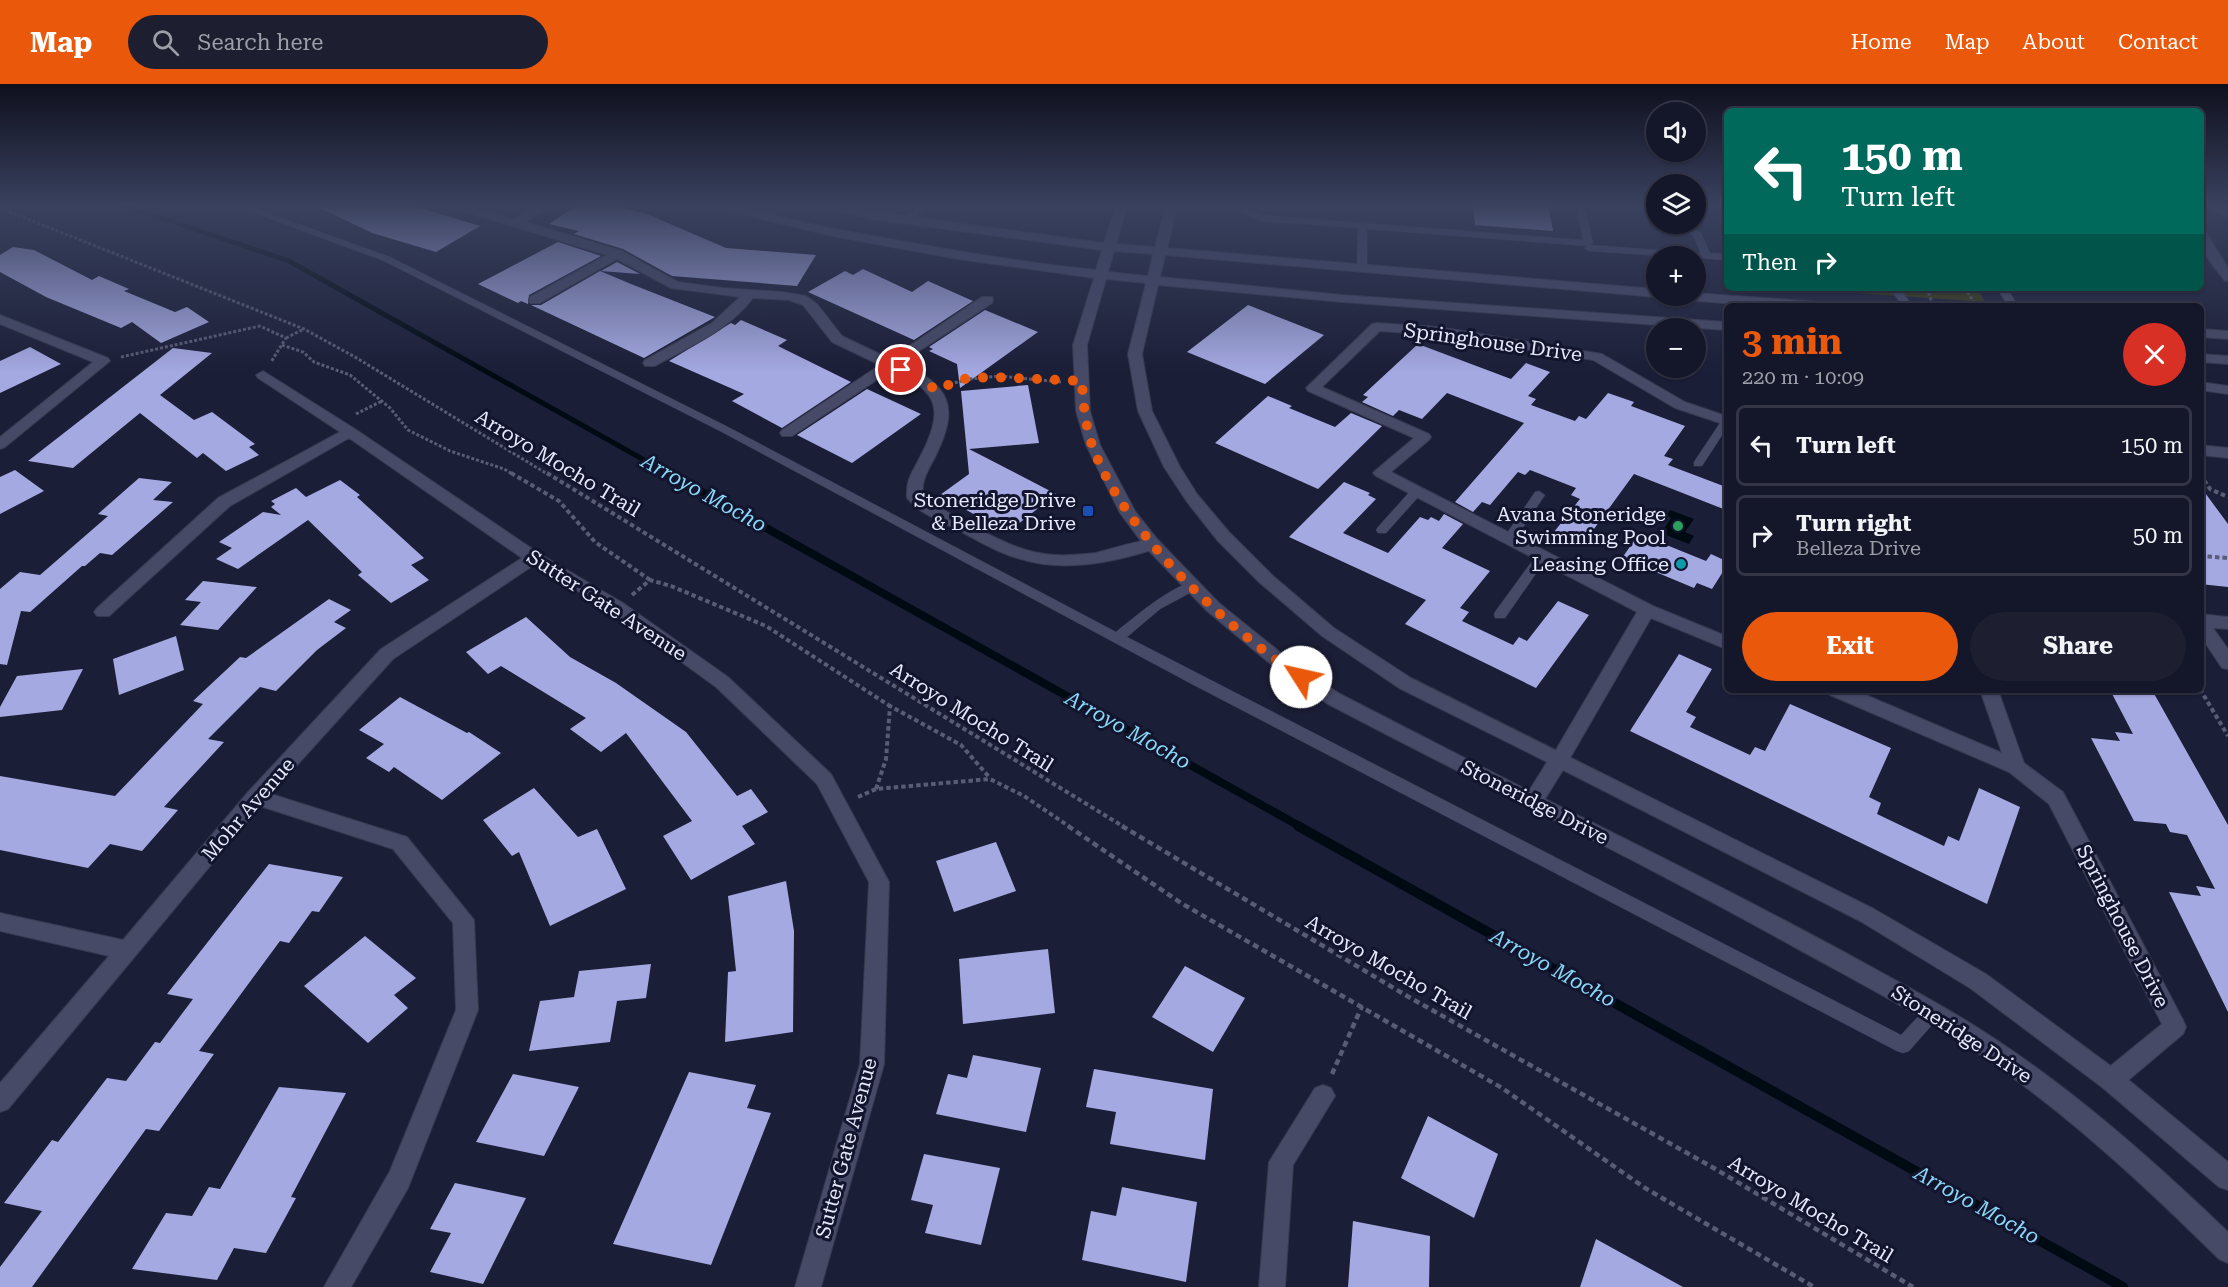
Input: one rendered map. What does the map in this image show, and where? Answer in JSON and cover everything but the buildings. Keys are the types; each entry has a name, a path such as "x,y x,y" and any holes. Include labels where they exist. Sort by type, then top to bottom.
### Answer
{"street":[{"path":"535,300 607,260"},
{"path":"631,260 645,267 658,278 676,285 749,294 778,294 803,300 815,308 824,324 837,339 889,365 914,374 936,390 942,407 941,424 935,443 914,483 915,498 937,514 1022,555 1050,560 1071,560 1131,552 1152,544"},
{"path":"998,260 1101,276 1153,281 1724,326"},
{"name":"Stoneridge Drive","path":"1106,260 1080,345 1083,411 1093,445 1128,513 1152,544 1213,607 1285,666 1335,699 1533,802 1720,895 1933,1012 1991,1049 2076,1112 2163,1187 2228,1250"},
{"path":"1159,260 1135,354 1145,411 1172,467 1192,498 1223,536 1266,579 1338,638 1405,683 1867,915 1978,981 2111,1080 2228,1178"},
{"path":"1252,260 1646,292"},
{"path":"2216,260 2228,277"},
{"path":"650,363 723,321 741,306 749,294"},
{"path":"1706,298 1778,303"},
{"path":"787,433 987,300"},
{"path":"0,319 103,362 0,444"},
{"name":"Springhouse Drive","path":"1724,420 1680,405 1597,357 1438,331 1377,327 1313,388 1424,437 1381,473 1647,610 1724,643"},
{"path":"2204,333 2228,334"},
{"path":"2204,358 2228,360"},
{"name":"Sutter Gate Avenue","path":"263,375 534,558 617,607 722,682 824,779 879,882 873,1064 808,1287"},
{"path":"2204,387 2228,390"},
{"path":"104,612 224,502 344,428"},
{"path":"2204,450 2228,453"},
{"name":"Mohr Avenue","path":"0,1101 256,797 387,654 534,558"},
{"path":"1533,802 1647,610"},
{"path":"2204,620 2228,623"},
{"path":"2204,626 2228,663"},
{"name":"Springhouse Drive","path":"1843,693 2016,767 2056,798 2175,1027 2111,1080"},
{"path":"1990,693 2016,767"},
{"path":"256,797 400,843 464,920 467,1010 399,1179 338,1287"},
{"path":"0,922 126,950"},
{"path":"1272,1287 1281,1162 1323,1096"}],"lane":[{"path":"389,260 724,429 1117,638 1903,1045 1933,1012"},
{"path":"1362,260 1362,270"},
{"path":"1896,291 1906,303"},
{"path":"1698,464 1724,424"},
{"path":"1382,530 1417,491"},
{"path":"1509,538 1539,495"},
{"path":"1500,615 1542,556"},
{"path":"1117,638 1156,606 1193,586"}],"path":[{"name":"Arroyo Mocho Trail","path":"131,260 304,329 677,552 1164,852 1407,996 1712,1167 1913,1287"},
{"path":"103,362 260,326 286,338"},
{"path":"263,375 286,338 304,329"},
{"path":"282,345 303,352 314,362 350,375 382,401 408,430 450,451 504,469 559,501 595,542 650,580 671,586 766,626 890,706 961,745 990,779 1024,796 1181,903 1502,1088 1646,1188 1814,1287"},
{"path":"936,390 963,379 992,377 1082,381"},
{"path":"344,428 382,401"},
{"path":"2204,480 2210,489 2228,497"},
{"path":"2204,556 2228,558"},
{"path":"617,607 650,580"},
{"path":"2202,693 2228,736"},
{"path":"890,706 886,759 876,789 990,779"},
{"path":"1323,1096 1362,1006"}],"shaded area":[{"path":"1979,291 1985,302 1842,292"},
{"name":"Avana Stoneridge Swimming Pool","path":"1670,510 1694,519 1685,532 1694,536 1689,544 1661,533 1671,518 1667,515"}],"waterway":[{"name":"Arroyo Mocho","path":"286,260 671,475"},
{"name":"Arroyo Mocho","path":"668,473 1301,827"},
{"name":"Arroyo Mocho","path":"1298,826 2123,1287"}],"place":[{"name":"Stoneridge Drive & Belleza Drive","path":"1088,511"},
{"name":"Avana Stoneridge Swimming Pool","path":"1678,526"},
{"name":"Leasing Office","path":"1681,564"}],"route":[{"path":"901,370 914,374 936,390 963,379 992,377 1026,377 1052,382 1082,381 1083,411 1093,445 1128,513 1152,544 1213,607 1301,677"}]}
